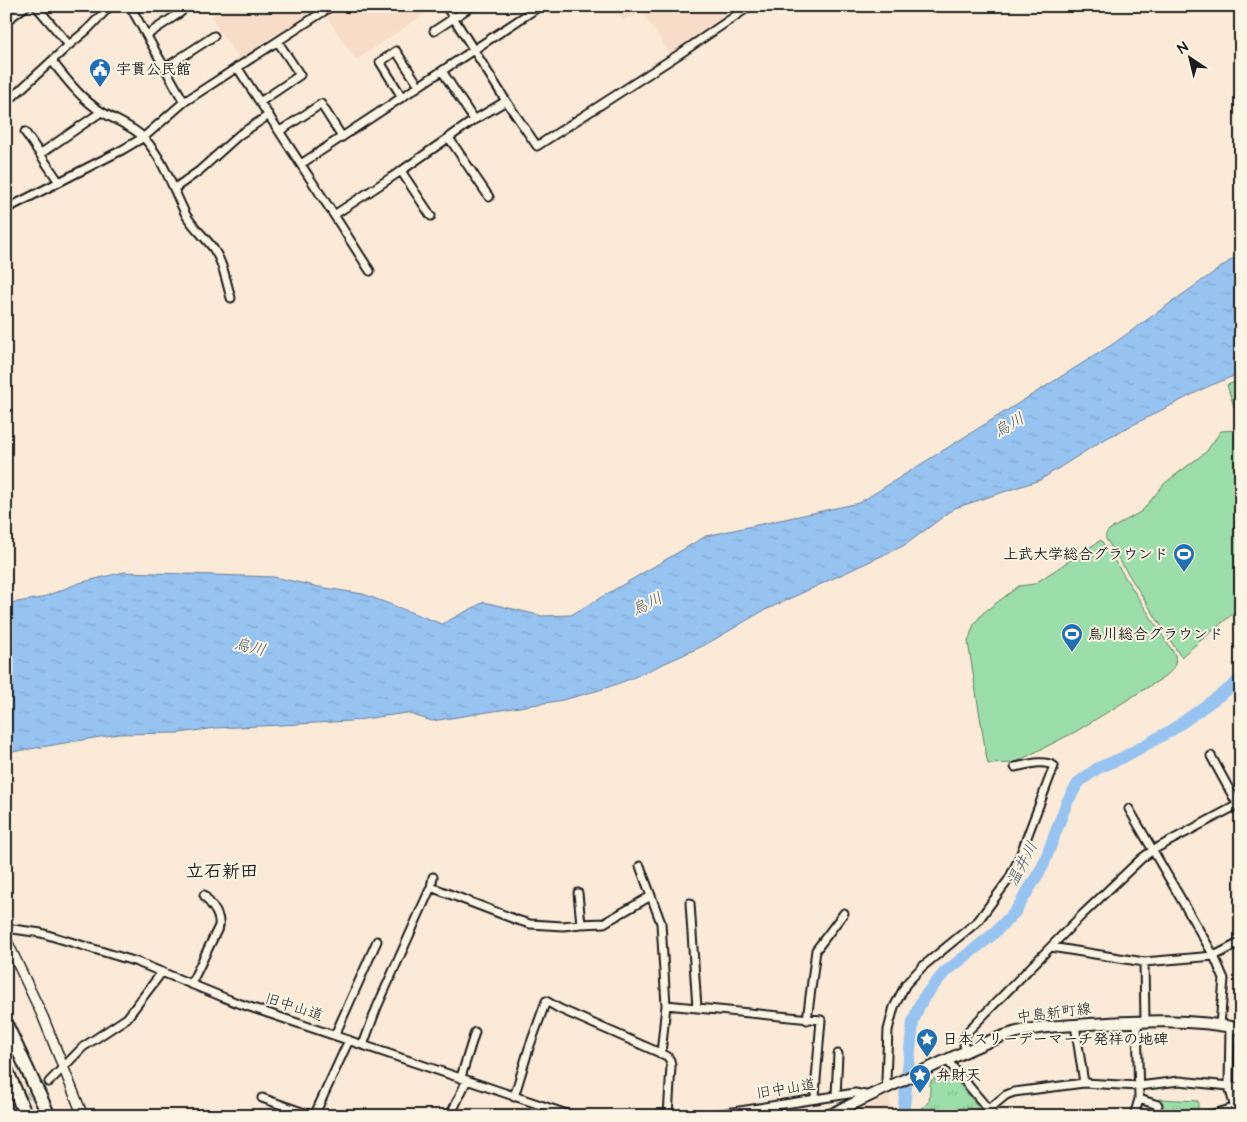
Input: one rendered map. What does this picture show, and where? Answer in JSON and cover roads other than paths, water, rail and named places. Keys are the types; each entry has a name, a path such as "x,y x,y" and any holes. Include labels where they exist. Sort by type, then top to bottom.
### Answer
{"highway":[{"path":"6,1025 43,1116"},
{"path":"6,1025 49,1116"},
{"path":"6,1069 26,1116"}],"main road":[{"name":"中島新町線","path":"828,1116 947,1060 1002,1036 1019,1031 1141,1021 1230,1027"}],"street":[{"path":"6,21 26,6"},
{"path":"36,6 68,45"},
{"path":"6,103 68,45 87,30 110,6"},
{"path":"130,6 184,102"},
{"path":"147,35 181,12 177,6"},
{"path":"7,207 122,150 144,137 184,102 332,6"},
{"path":"446,6 537,146 682,52 741,9 750,6"},
{"path":"434,31 472,6"},
{"path":"301,164 540,6"},
{"path":"165,68 214,36"},
{"path":"260,102 300,75 278,42"},
{"path":"402,97 380,62 396,51 419,86"},
{"path":"52,61 83,98 101,112 132,128 144,137 158,157 175,188 187,217 214,249 224,272 231,298"},
{"path":"237,67 370,271"},
{"path":"442,71 474,120"},
{"path":"334,215 474,120 506,101"},
{"path":"280,131 321,104 342,137"},
{"path":"40,154 101,112"},
{"path":"175,188 199,171 239,135 269,115"},
{"path":"25,132 59,182"},
{"path":"449,138 489,197"},
{"path":"401,171 431,216"},
{"path":"966,1052 964,1039 969,1030 1083,914 1152,850 1240,806 1211,756"},
{"path":"891,1087 886,1080 888,1030 894,1007 906,984 922,967 978,921 1009,879 1019,858 1054,766 1045,762 1015,767"},
{"path":"1129,809 1214,956 1224,979 1230,1027 1229,1086 1236,1116"},
{"path":"640,866 661,923 666,1005 661,1054"},
{"path":"363,1045 377,1007 431,887 433,877"},
{"path":"431,887 530,924 563,926 604,923 651,896"},
{"path":"578,892 581,924"},
{"path":"191,984 219,926 220,920 204,895"},
{"path":"690,903 697,1008"},
{"path":"807,1020 816,950 844,913"},
{"name":"旧中山道","path":"6,928 41,933 137,962 235,1002 572,1116"},
{"path":"6,939 43,1017 83,1116"},
{"path":"335,1035 376,941"},
{"path":"1051,947 1144,962 1214,956 1241,942"},
{"path":"1134,1116 1139,1099 1144,962"},
{"path":"49,1082 84,1047 127,1018 162,972"},
{"path":"514,1096 546,1002 667,1056 672,1066 668,1116"},
{"path":"666,1005 821,1020 815,1099"},
{"path":"1074,1025 1084,1082"},
{"path":"450,1116 464,1078 475,1032"},
{"path":"262,1098 314,1116 349,1040"},
{"path":"836,1096 838,1054"},
{"path":"947,1060 994,1116"},
{"path":"988,1109 1006,1095 1014,1092 1084,1082 1139,1086 1179,1081 1241,1089"},
{"name":"旧中山道","path":"707,1116 855,1093 870,1096"},
{"path":"1139,1099 1158,1105"},
{"path":"542,1116 544,1107"},
{"path":"1206,1116 1234,1108"}],"water":[{"name":"烏川","path":"1241,253 1241,373 1207,387 1103,440 1040,480 955,508 905,545 761,612 705,645 630,679 563,700 432,721 406,713 350,721 215,728 180,733 118,734 6,753 6,604 41,598 79,583 124,572 274,577 363,594 442,624 484,602 542,616 571,615 706,536 859,503 1110,346"}],"waterway":[{"name":"温井川","path":"903,1116 913,1022 919,1006 944,973 991,936 1015,912 1043,866 1067,802 1079,782 1098,768 1122,758 1172,730 1241,679"}],"tunnel":[{"path":"6,1109 49,1082"}],"place":[{"name":"宇貫公民館","path":"100,88"},
{"name":"上武大学総合グラウンド","path":"1184,573"},
{"name":"烏川総合グラウンド","path":"1072,653"},
{"name":"日本スリーデーマーチ発祥の地碑","path":"927,1058"},
{"name":"弁財天","path":"920,1094"}],"district":[{"name":"立石新田","path":"222,871"}]}
